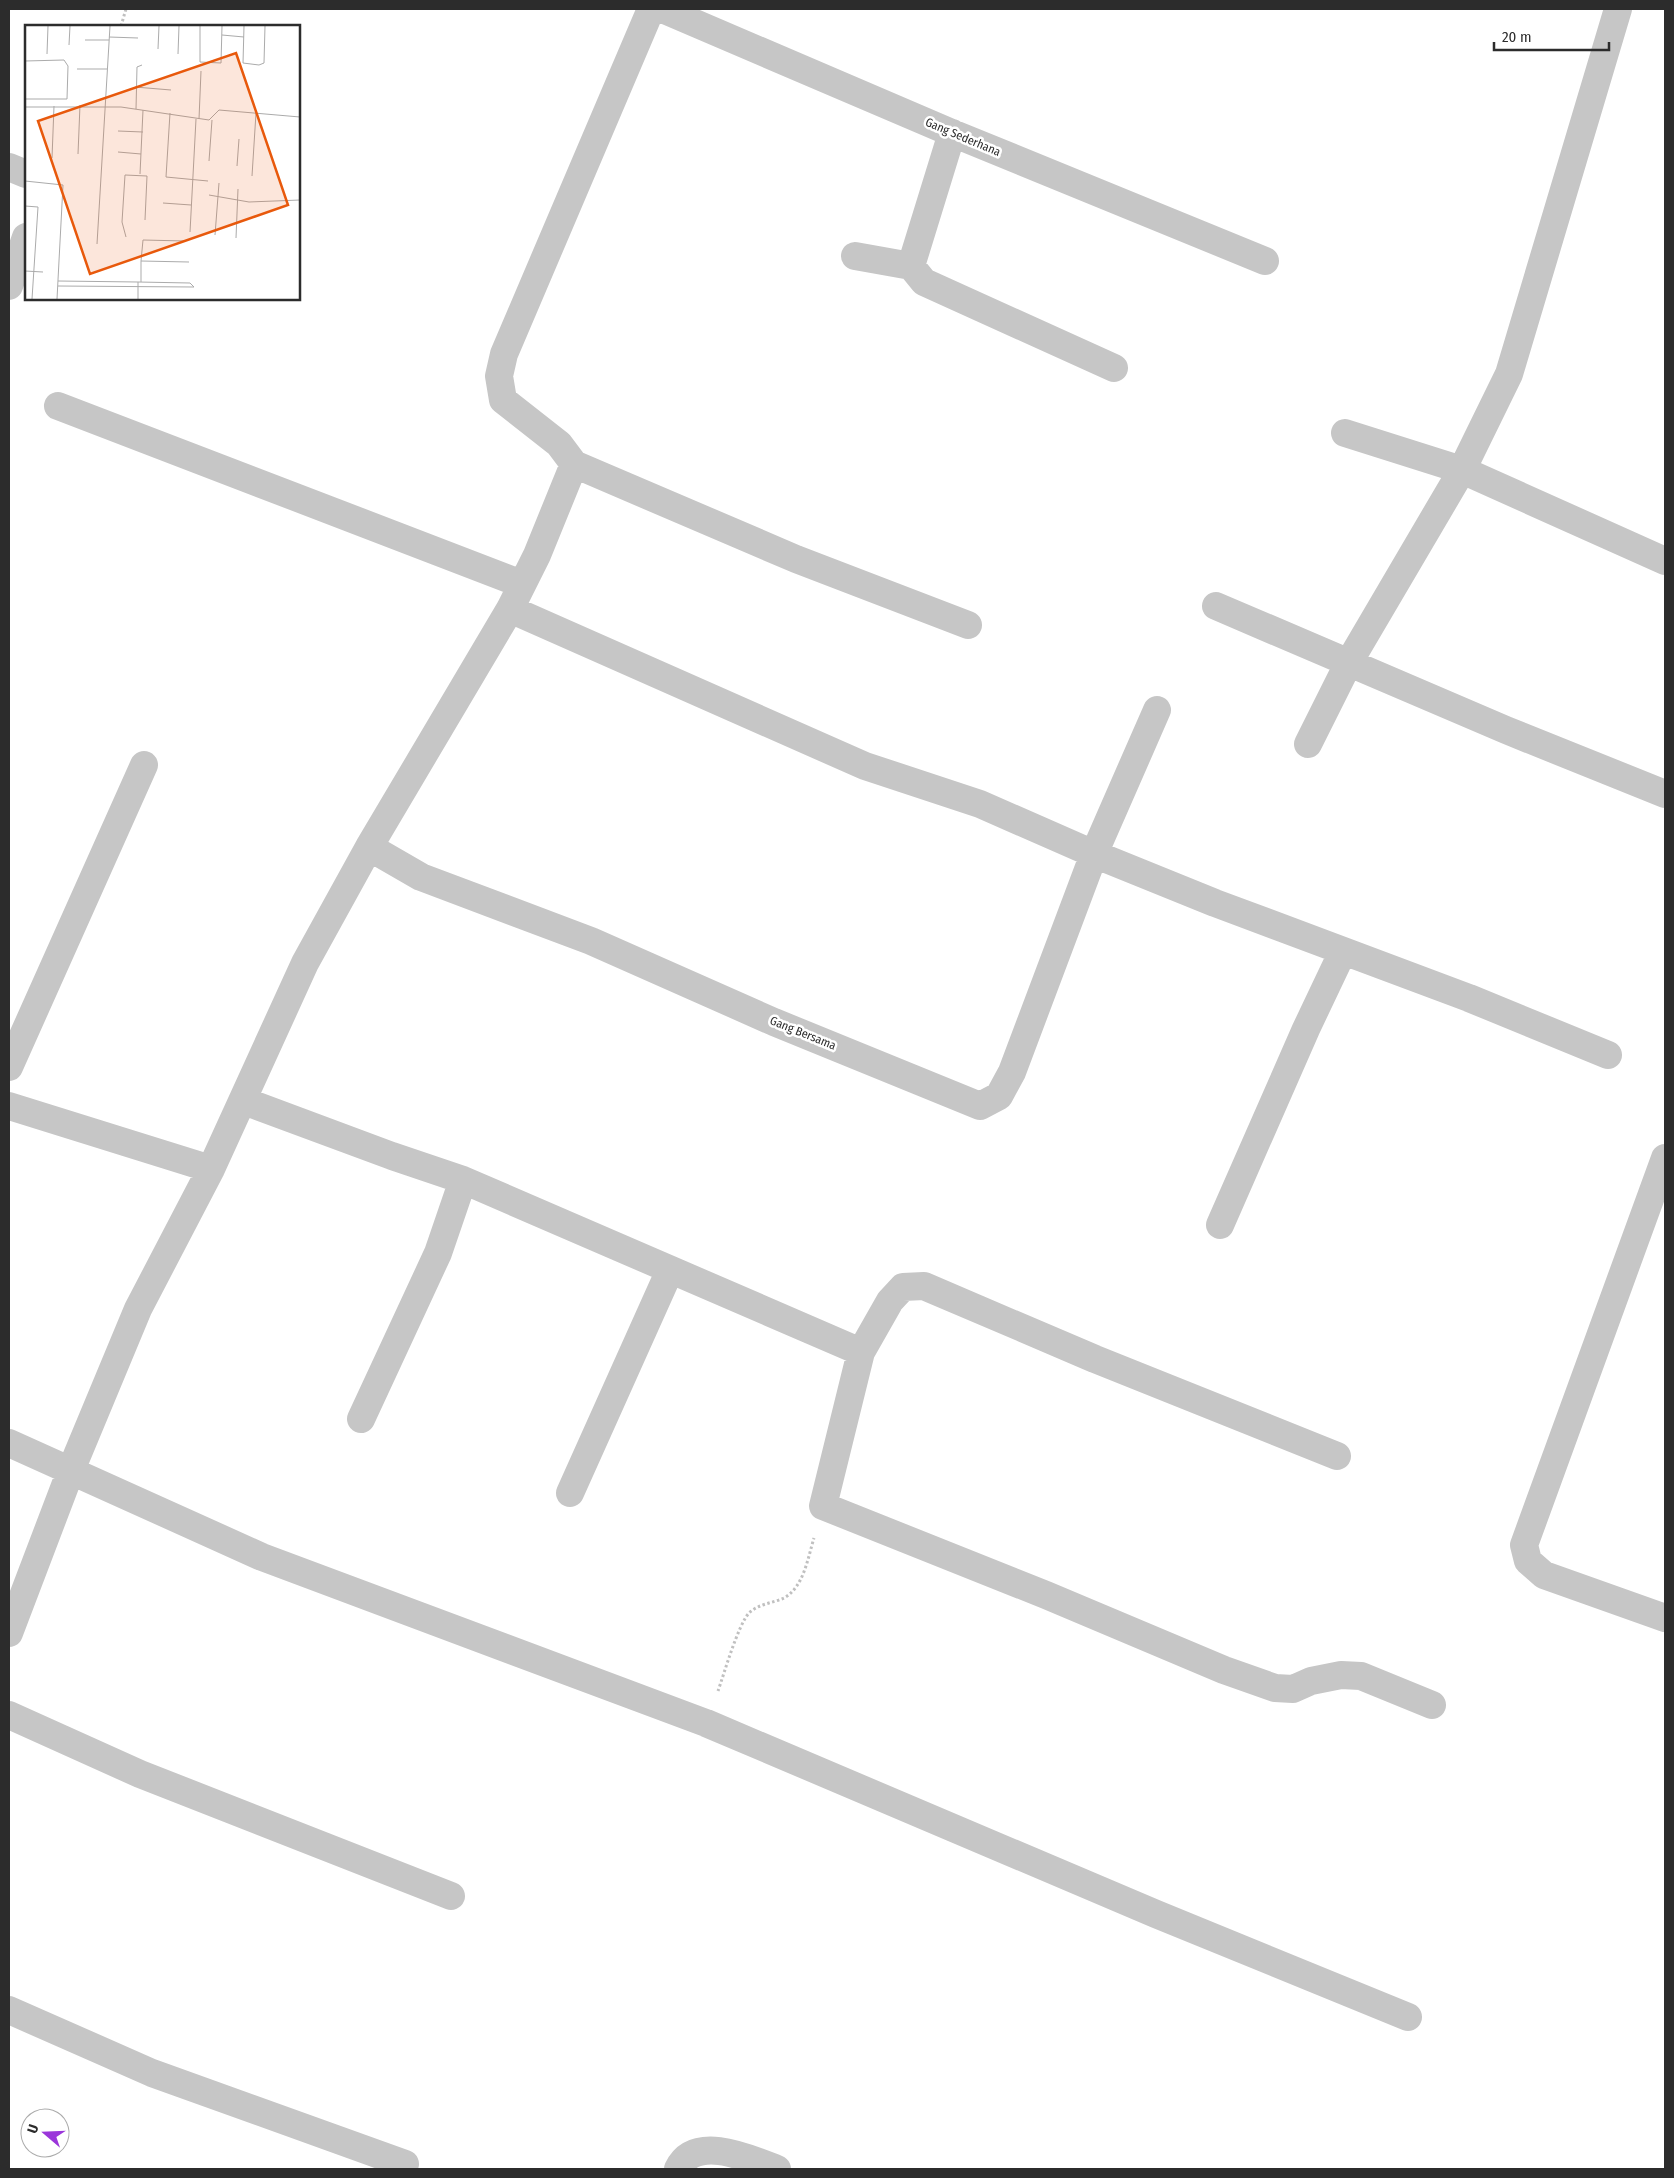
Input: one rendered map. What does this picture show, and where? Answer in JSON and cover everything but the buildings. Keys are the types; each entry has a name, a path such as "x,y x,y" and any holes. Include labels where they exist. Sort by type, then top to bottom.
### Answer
{"street":[{"path":"651,9 504,354 499,376 503,400 559,444 574,464 796,559 968,625"},
{"name":"Gang Sederhana","path":"662,9 952,133 1265,261"},
{"path":"1308,744 1348,664 1462,470 1509,374 1618,9"},
{"path":"911,266 952,133"},
{"path":"9,167 25,174"},
{"path":"9,286 25,240"},
{"path":"855,256 911,266 924,282 1114,368"},
{"path":"58,406 522,584"},
{"path":"1345,433 1462,470 1665,560"},
{"path":"9,1634 71,1470 138,1310 212,1169 304,963 369,847 510,609 541,546 574,464"},
{"path":"1216,606 1348,664 1665,794"},
{"path":"510,609 865,766 980,804 1094,854 1215,903 1469,998 1608,1055"},
{"path":"1094,854 1157,710"},
{"path":"9,1067 144,765"},
{"name":"Gang Bersama","path":"369,847 421,876 591,941 774,1022 980,1106 999,1096 1012,1072 1094,854"},
{"path":"1220,1225 1306,1028 1344,951"},
{"path":"244,1101 392,1156 464,1180 861,1352"},
{"path":"9,1106 212,1169"},
{"path":"1665,1158 1524,1545 1528,1561 1544,1575 1665,1618"},
{"path":"361,1419 438,1253 464,1180"},
{"path":"570,1493 670,1270"},
{"path":"1337,1456 1095,1359 924,1286 903,1287 890,1301 861,1352 823,1506 1046,1595 1224,1670 1275,1688 1294,1689 1311,1681 1340,1675 1361,1676 1432,1705"},
{"path":"9,1443 262,1557 706,1723 1156,1914 1408,2017"},
{"path":"9,1715 140,1774 451,1896"},
{"path":"9,2010 152,2073 405,2164"},
{"path":"679,2167 690,2156 711,2150 733,2153 777,2169"}],"path":[{"path":"121,25 126,9"},
{"path":"706,1723 740,1628 750,1613 769,1602 784,1597 797,1585 823,1506"}]}
